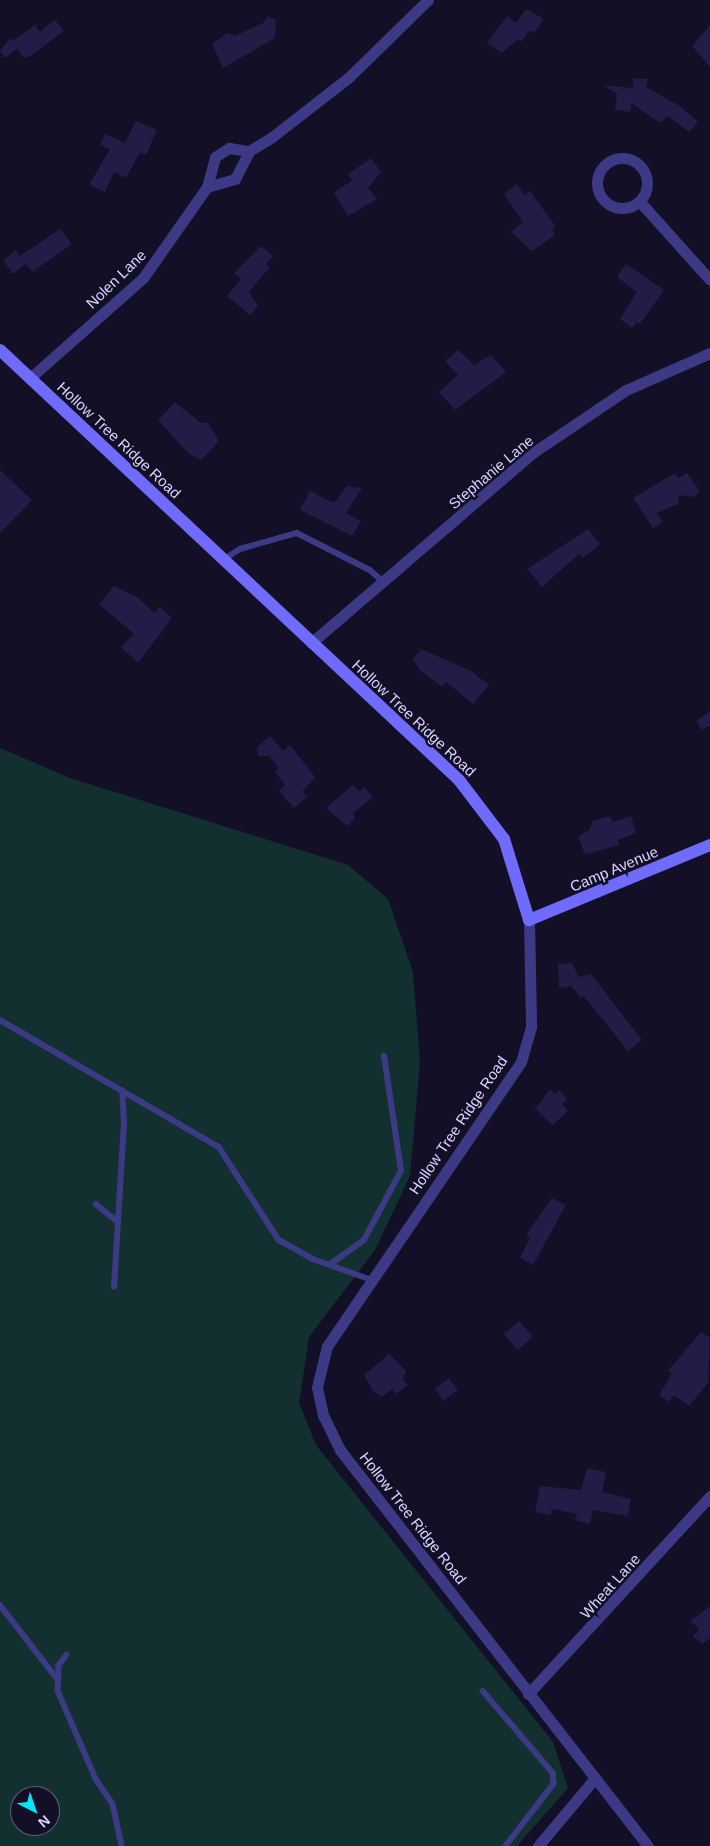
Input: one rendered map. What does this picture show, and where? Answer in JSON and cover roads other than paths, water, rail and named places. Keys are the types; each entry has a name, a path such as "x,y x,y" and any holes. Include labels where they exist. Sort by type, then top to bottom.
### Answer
{"street":[{"path":"207,187 235,179 249,151 349,77 428,0"},
{"name":"Nolen Lane","path":"30,378 143,278 207,187 212,162 221,151 238,147 249,151"},
{"path":"641,202 631,208 608,203 598,190 603,166 626,158 644,167 641,202 710,280"},
{"name":"Hollow Tree Ridge Road","path":"0,350 459,780 485,811 504,838 529,920 531,1027 521,1062 327,1346 317,1387 323,1415 340,1450 648,1846"},
{"name":"Stephanie Lane","path":"311,643 534,452 626,390 710,353"},
{"name":"Camp Avenue","path":"529,920 710,844"},
{"name":"Wheat Lane","path":"528,1694 710,1496"},
{"path":"538,1846 595,1778"}],"lane":[{"path":"223,560 240,549 297,533 370,570 384,582"},
{"path":"0,1020 219,1147 280,1240 329,1265 372,1280"},
{"path":"329,1265 364,1240 401,1171 384,1056"},
{"path":"114,1287 122,1091"},
{"path":"96,1204 117,1220"},
{"path":"0,1604 56,1677 58,1691 96,1779 113,1804 122,1846"},
{"path":"56,1677 67,1655"},
{"path":"483,1691 553,1773 554,1784 506,1846"}]}
